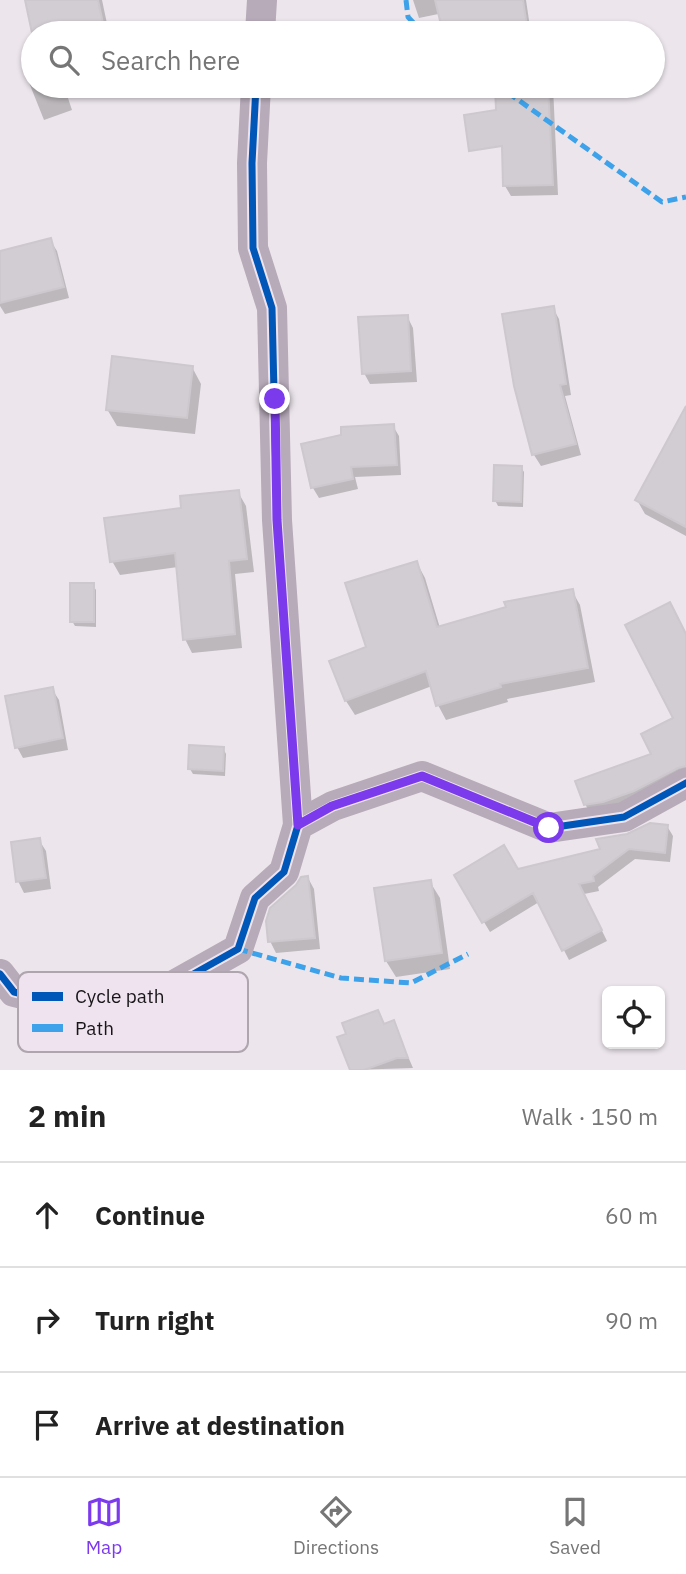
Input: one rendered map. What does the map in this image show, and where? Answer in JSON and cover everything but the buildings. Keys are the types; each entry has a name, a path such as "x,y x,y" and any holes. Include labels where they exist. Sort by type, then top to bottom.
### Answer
{"street":[{"path":"261,21 262,0"},
{"path":"197,972 237,949 255,898 284,872 298,825 277,520 272,308 253,248 252,163 255,98"},
{"path":"298,825 332,806 422,776 549,828 624,817 686,783"},
{"path":"0,974 14,992 18,993"}],"marked path":[{"path":"406,0 408,17 412,21"},
{"path":"515,98 662,202 686,197"},
{"path":"238,949 341,978 411,983 468,954"}],"cycle path":[{"path":"255,98 252,163 253,248 272,308 277,520 298,825"},
{"path":"197,972 238,949 255,898 284,872 298,825 333,806 422,776 549,828 624,817 686,783"},
{"path":"0,974 14,992 18,993"}],"route":[{"path":"275,399 277,520 298,825 332,806 422,776 549,828"}]}
